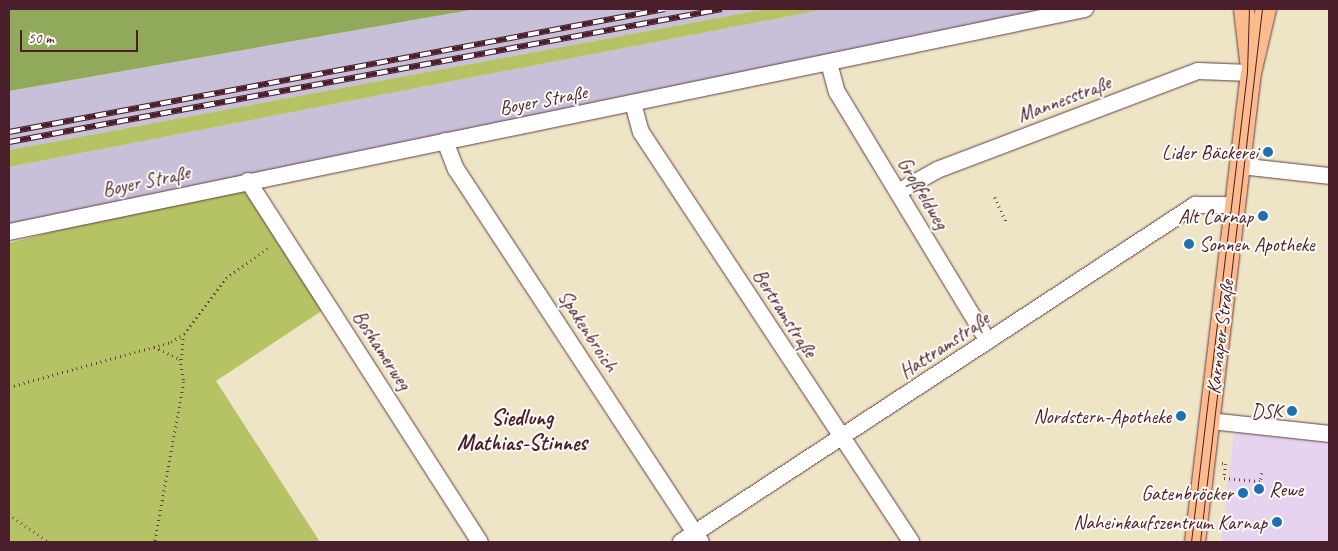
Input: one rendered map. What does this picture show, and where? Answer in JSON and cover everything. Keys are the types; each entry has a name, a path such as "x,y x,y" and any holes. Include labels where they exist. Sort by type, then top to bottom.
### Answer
{"main road":[{"name":"Karnaper Straße","path":"1244,9 1251,72"},
{"name":"Karnaper Straße","path":"1195,542 1251,72 1266,9"}],"street":[{"name":"Boyer Straße","path":"9,232 1085,9"},
{"name":"Großfeldweg","path":"829,63 837,92 988,341"},
{"name":"Mannesstraße","path":"898,192 937,170 1198,71 1251,72"},
{"name":"Bertramstraße","path":"633,103 641,132 911,542"},
{"name":"Spakenbroich","path":"445,141 456,169 698,538"},
{"path":"1240,166 1329,176"},
{"name":"Boshamerweg","path":"248,181 480,542"},
{"name":"Hattramstraße","path":"681,542 698,538 988,341 1195,205 1236,206"},
{"path":"1210,421 1329,434"}],"path":[{"path":"995,197 1006,222"},
{"path":"9,386 152,347 183,335 226,278 285,237"},
{"path":"155,542 181,404 183,335"},
{"path":"152,347 181,361"},
{"path":"1205,461 1226,464 1224,478 1260,482"},
{"path":"1259,488 1262,470"},
{"path":"9,514 48,542"}],"shaded area":[{"path":"476,9 765,9 9,150 9,91"},
{"path":"826,9 1082,9 9,225 9,167"},
{"name":"Naheinkaufszentrum Karnap","path":"1234,431 1329,441 1329,542 1221,542"}],"green space":[{"path":"9,9 476,9 9,91"},
{"path":"765,9 826,9 9,167 9,150"},
{"path":"248,181 329,306 216,381 320,542 9,542 9,243"}],"tram line":[{"path":"1191,542 1247,72 1249,9"},
{"path":"1200,542 1262,9"}],"railway":[{"path":"9,132 665,9"},
{"path":"9,142 722,9"}],"place":[{"name":"Lider Bäckerei","path":"1268,152"},
{"name":"Alt Carnap","path":"1263,216"},
{"name":"Sonnen Apotheke","path":"1189,244"},
{"name":"DSK","path":"1292,411"},
{"name":"Nordstern-Apotheke","path":"1181,416"},
{"name":"Rewe","path":"1259,489"},
{"name":"Gatenbröcker","path":"1243,493"},
{"name":"Naheinkaufszentrum Karnap","path":"1277,522"}],"district":[{"name":"Siedlung Mathias-Stinnes","path":"522,430"}]}
